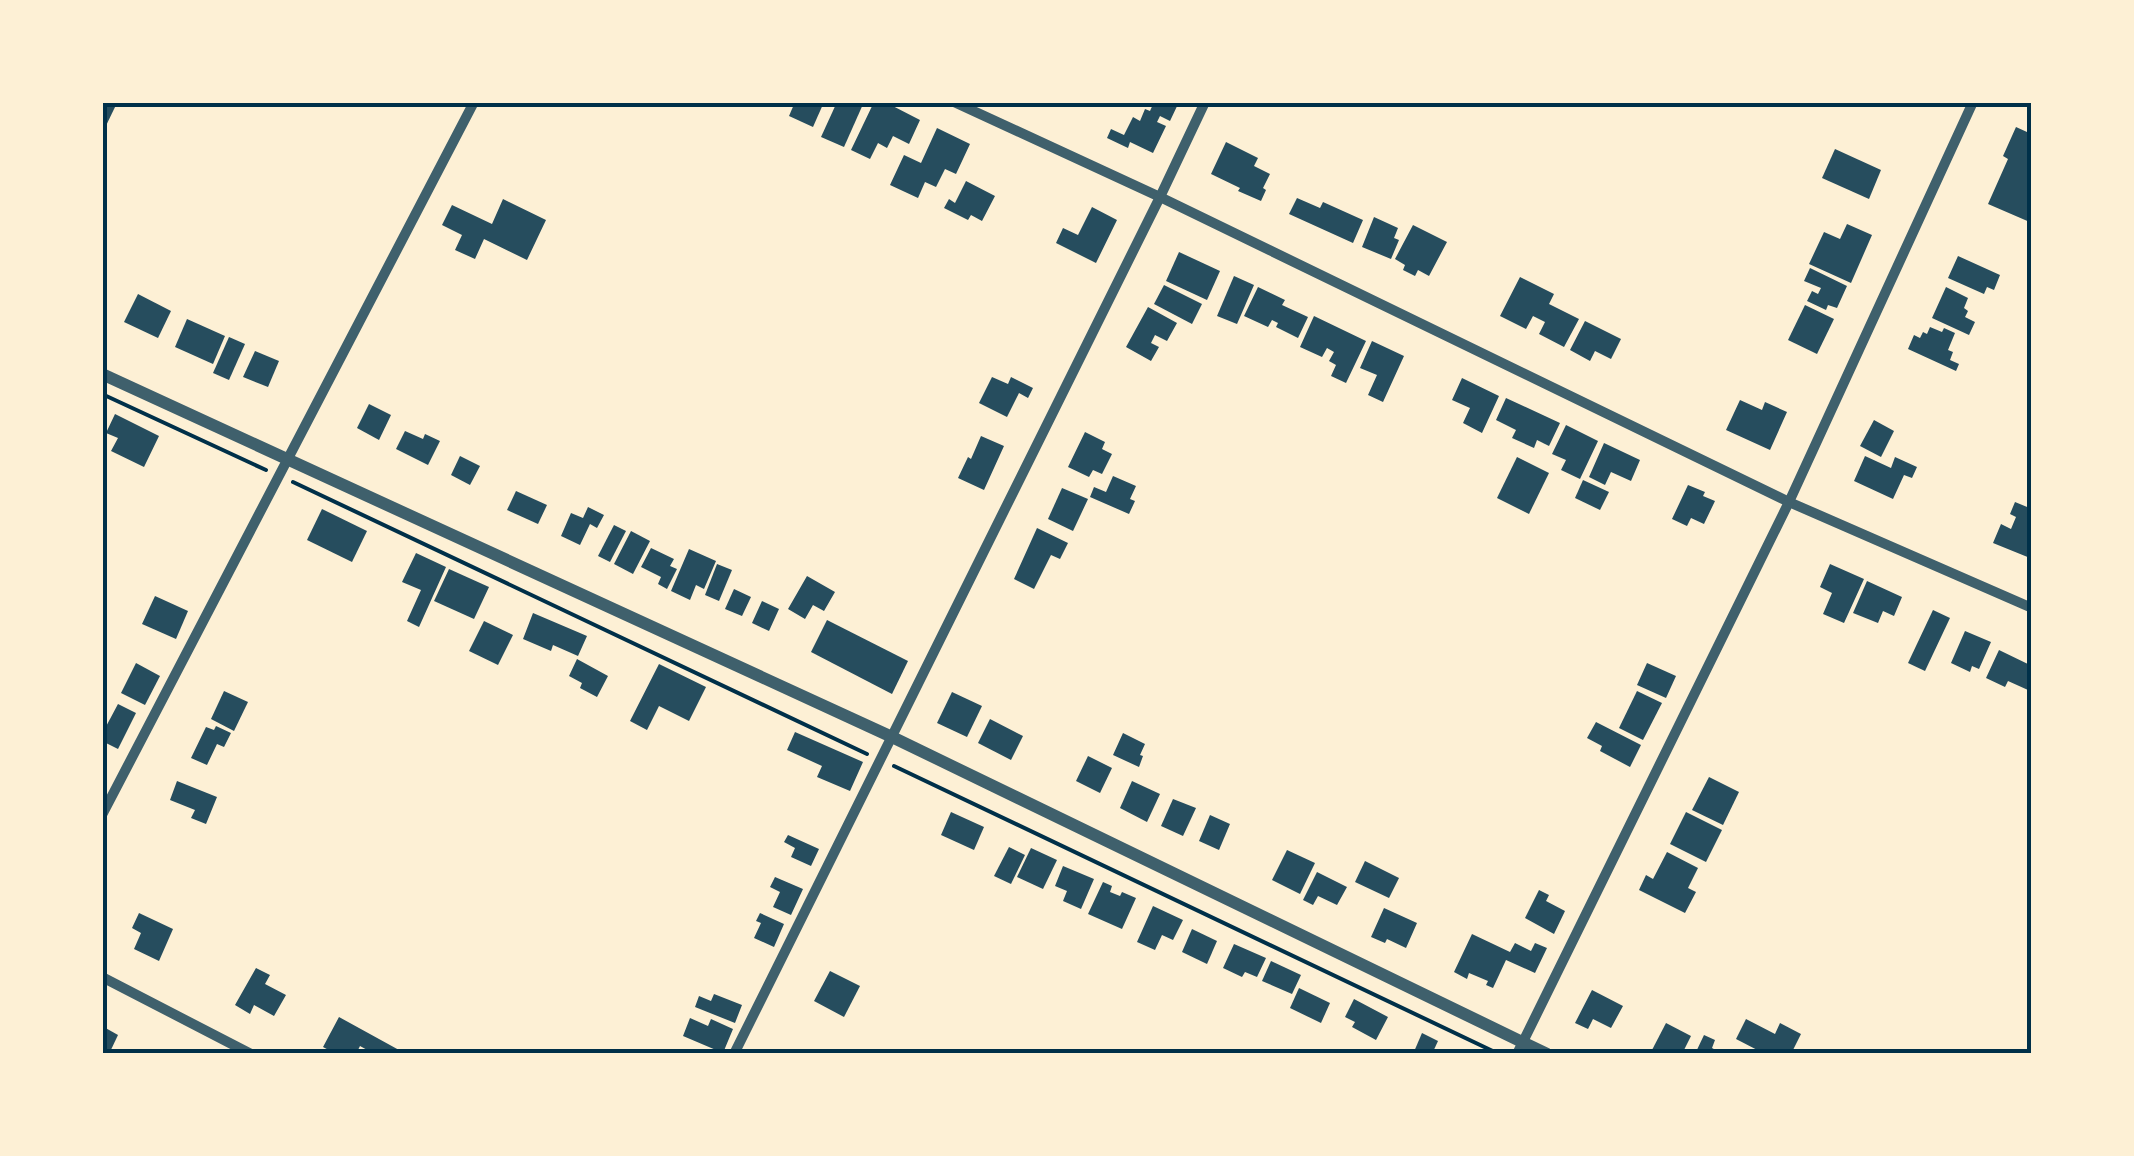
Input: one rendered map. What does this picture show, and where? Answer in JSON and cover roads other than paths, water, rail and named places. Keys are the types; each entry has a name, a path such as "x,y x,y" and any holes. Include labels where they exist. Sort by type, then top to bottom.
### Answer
{"street":[{"path":"102,815 474,102"},
{"path":"954,102 1788,502 2032,608"},
{"path":"734,1054 1205,102"},
{"path":"1519,1048 1788,502 1973,102"},
{"path":"102,374 892,737 1519,1048 1547,1054"},
{"path":"102,977 251,1054"}]}
